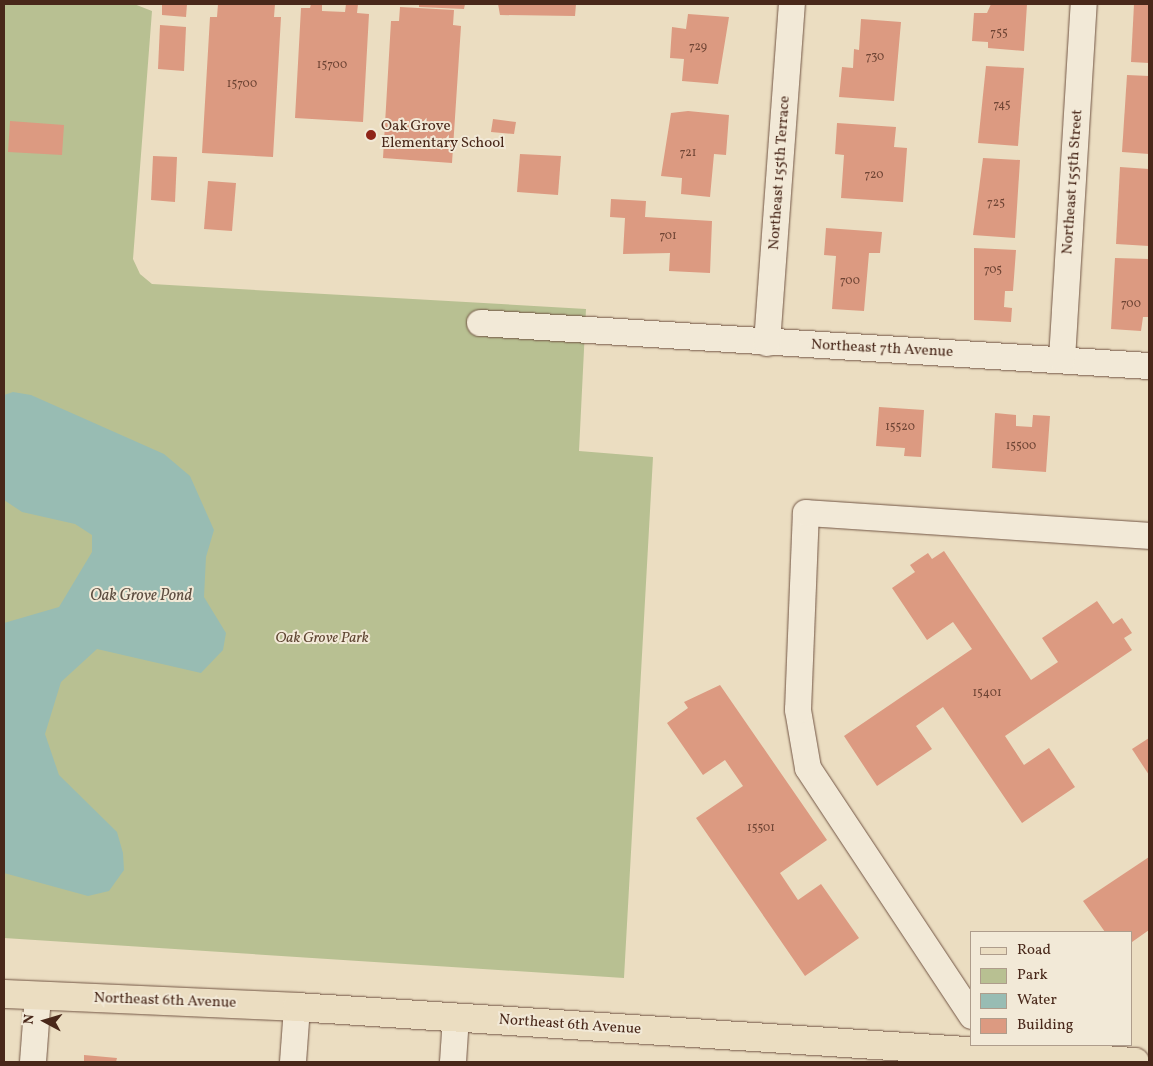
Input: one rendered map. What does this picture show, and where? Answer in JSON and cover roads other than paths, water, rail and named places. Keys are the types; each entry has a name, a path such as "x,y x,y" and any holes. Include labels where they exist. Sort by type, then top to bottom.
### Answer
{"main road":[{"name":"Northeast 6th Avenue","path":"4,994 297,1007 456,1017 856,1053 923,1055 992,1049 1135,1062"}],"street":[{"name":"Northeast 155th Terrace","path":"768,343 792,4"},
{"name":"Northeast 155th Street","path":"1062,359 1084,4"},
{"name":"Northeast 7th Avenue","path":"480,323 1149,366"},
{"path":"970,1013 808,768 798,710 806,513 1149,536"},
{"path":"33,1062 38,996"},
{"path":"293,1062 297,1007"},
{"path":"453,1062 456,1017"}],"water":[{"name":"Oak Grove Pond","path":"13,392 31,395 164,454 190,476 214,530 206,557 204,597 226,633 223,650 201,673 97,649 61,682 45,734 59,775 117,832 123,853 124,870 109,891 88,896 4,873 4,623 59,607 92,552 92,535 75,524 22,512 4,500 4,395"}],"place":[{"name":"Oak Grove Elementary School","path":"371,135"}],"park label":[{"name":"Oak Grove Park","path":"322,639"}]}
